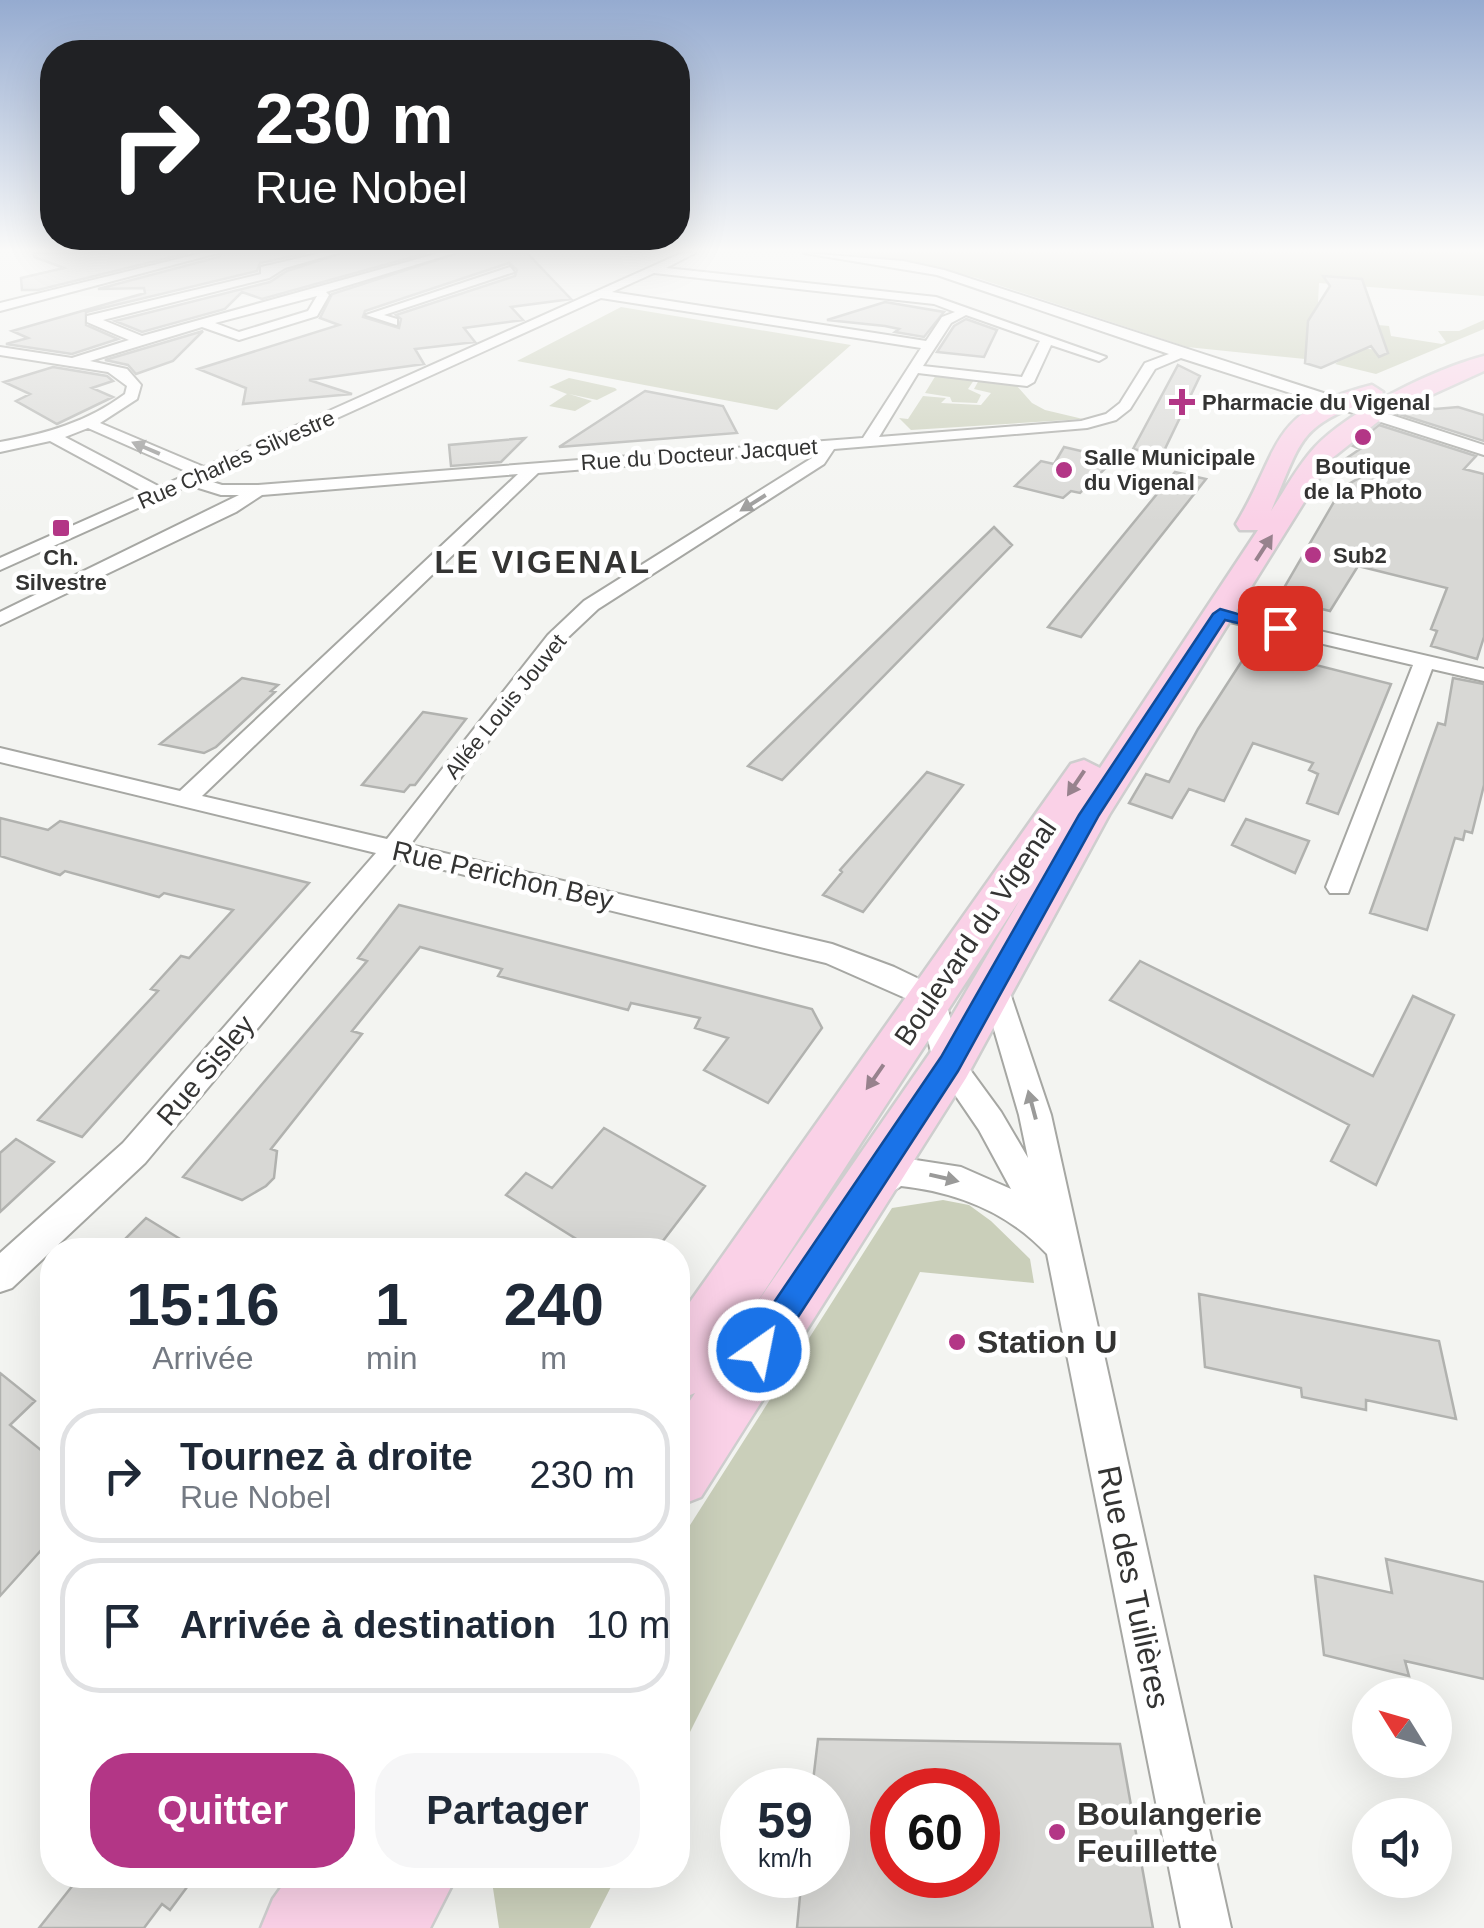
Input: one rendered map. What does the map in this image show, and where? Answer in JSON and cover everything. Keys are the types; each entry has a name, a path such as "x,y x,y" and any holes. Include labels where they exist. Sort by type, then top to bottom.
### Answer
{"main road":[{"path":"1354,409 1484,345"},
{"path":"1354,409 1484,363"},
{"name":"Boulevard du Vigenal","path":"690,1456 949,1064 1089,815 1354,409"},
{"name":"Boulevard du Vigenal","path":"690,1352 1266,500 1292,435 1306,420 1354,409"},
{"path":"302,1928 329,1888"},
{"path":"383,1928 409,1888"}],"street":[{"path":"74,362 133,343"},
{"name":"Rue Charles Silvestre","path":"0,566 492,343"},
{"path":"911,343 930,346"},
{"path":"869,440 932,343"},
{"path":"915,369 1027,382 1046,343"},
{"path":"1056,343 1099,358"},
{"path":"1147,343 1484,450"},
{"path":"0,350 122,372 134,384 132,396 108,415 54,437 0,447"},
{"name":"Rue du Docteur Jacquet","path":"88,423 221,490 258,490 1082,425 1111,417 1125,406 1150,366 1180,354"},
{"path":"54,437 160,493"},
{"name":"Allée Louis Jouvet","path":"394,848 556,639 590,605 818,461 830,444"},
{"path":"185,800 535,467"},
{"path":"0,619 230,508 258,490"},
{"path":"1220,614 1484,676"},
{"path":"1339,887 1425,661"},
{"name":"Rue Perichon Bey","path":"3,759 832,954 932,998"},
{"name":"Rue Sisley","path":"41,1238 134,1153 394,848"},
{"name":"Rue des Tuilières","path":"996,985 1035,1115 1206,1928"},
{"path":"932,998 949,1064"},
{"name":"Rue des Tuilières","path":"949,1064 990,1121 1061,1246"},
{"path":"857,1201 896,1171 942,1175 998,1195 1061,1246"},
{"name":"Rue Sisley","path":"0,1276 40,1239"}],"green space":[{"path":"552,343 851,345 777,410 517,361"},
{"path":"1175,343 1316,343 1315,360"},
{"path":"1379,343 1450,343 1376,374 1335,364 1339,361 1335,358 1347,347 1380,350"},
{"path":"936,375 974,380 968,389 981,395 977,403 952,402 950,397 925,393"},
{"path":"569,378 617,390 597,400 569,394 592,401 575,411 549,406 567,394 549,387"},
{"path":"979,380 1017,386 1032,403 1045,410 1083,419 911,430 899,418 908,419 923,396 946,398 941,403 981,405 991,393 974,389"},
{"path":"943,1200 969,1205 1030,1259 1034,1283 920,1272 690,1732 690,1525 892,1208"},
{"path":"493,1888 610,1888 590,1928 499,1928"}],"building":[{"path":"10,343 106,343 72,354 6,344"},
{"path":"163,343 191,343 173,361 136,374 128,365 105,360"},
{"path":"281,343 467,343 415,349 424,364 309,380 352,394 243,404 246,388 198,369"},
{"path":"943,343 991,343 984,357 937,352"},
{"path":"1306,343 1384,343 1388,353 1379,357 1371,346 1321,368 1305,363"},
{"path":"1178,365 1200,376 1162,455 1133,449"},
{"path":"53,367 107,376 113,381 92,388 113,397 57,424 16,401 30,394 4,382"},
{"path":"645,391 723,406 737,433 559,447"},
{"path":"1419,405 1435,409 1458,407 1484,415 1484,441 1399,414"},
{"path":"1379,425 1476,456 1464,469 1484,474 1484,637 1477,659 1431,646 1437,631 1431,629 1447,588 1358,566 1330,611 1318,608 1310,625 1271,616 1342,488 1364,475 1340,467 1345,463 1341,462 1360,449 1353,446"},
{"path":"525,438 501,462 451,466 449,445"},
{"name":"Salle Municipale du Vigenal","path":"1064,447 1115,459 1080,493 1071,491 1063,498 1015,486 1041,461 1054,464"},
{"path":"1175,472 1206,479 1081,637 1048,627"},
{"path":"994,527 1012,545 782,780 748,766"},
{"path":"1260,633 1300,642 1292,659 1391,684 1338,814 1307,803 1318,774 1309,770 1313,763 1253,743 1224,801 1189,789 1172,818 1129,803 1146,774 1169,782"},
{"path":"242,678 278,685 216,747 204,753 160,744"},
{"path":"1453,678 1484,684 1484,785 1472,833 1465,831 1463,840 1455,838 1427,930 1370,913 1438,723 1445,725"},
{"path":"423,712 466,719 415,785 404,792 362,785"},
{"path":"927,772 963,785 863,912 823,895 840,870"},
{"path":"0,818 48,830 60,821 309,883 82,1137 38,1120 158,991 151,989 181,956 189,958 233,910 164,893 159,897 65,871 60,875 0,856"},
{"path":"1246,819 1309,841 1295,873 1232,845"},
{"path":"399,905 812,1009 822,1028 768,1103 704,1070 728,1038 695,1028 700,1018 631,1003 628,1010 498,976 502,969 420,947 352,1031 362,1034 271,1149 277,1151 274,1178 266,1186 242,1200 183,1177 367,961 358,958"},
{"path":"1140,961 1373,1076 1413,996 1454,1015 1376,1185 1331,1161 1349,1125 1110,1000"},
{"path":"604,1128 705,1186 665,1238 575,1238 506,1195 526,1173 552,1188"},
{"path":"16,1139 54,1162 0,1212 0,1153"},
{"path":"146,1218 178,1238 126,1238"},
{"path":"1199,1294 1439,1341 1456,1419 1366,1400 1366,1410 1302,1397 1301,1388 1205,1367"},
{"path":"0,1373 35,1401 10,1425 40,1449 40,1551 0,1596"},
{"path":"1386,1559 1484,1582 1484,1679 1405,1661 1409,1676 1324,1655 1315,1576 1392,1593"},
{"name":"Boulangerie Feuillette","path":"818,1739 1120,1744 1153,1928 797,1928 800,1898 850,1898 850,1768 815,1768"},
{"path":"71,1888 186,1888 170,1910 162,1904 144,1928 39,1928"}],"place":[{"name":"Pharmacie du Vigenal","path":"1182,402"},
{"name":"Boutique de la Photo","path":"1363,437"},
{"name":"Salle Municipale du Vigenal","path":"1064,470"},
{"name":"Ch. Silvestre","path":"61,528"},
{"name":"Sub2","path":"1313,555"},
{"name":"Station U","path":"957,1342"},
{"name":"Boulangerie Feuillette","path":"1057,1832"}],"district":[{"name":"LE VIGENAL","path":"543,562"}],"route":[{"path":"759,1350 949,1064 1028,931 1089,815 1135,750 1220,614 1280,628"}]}
